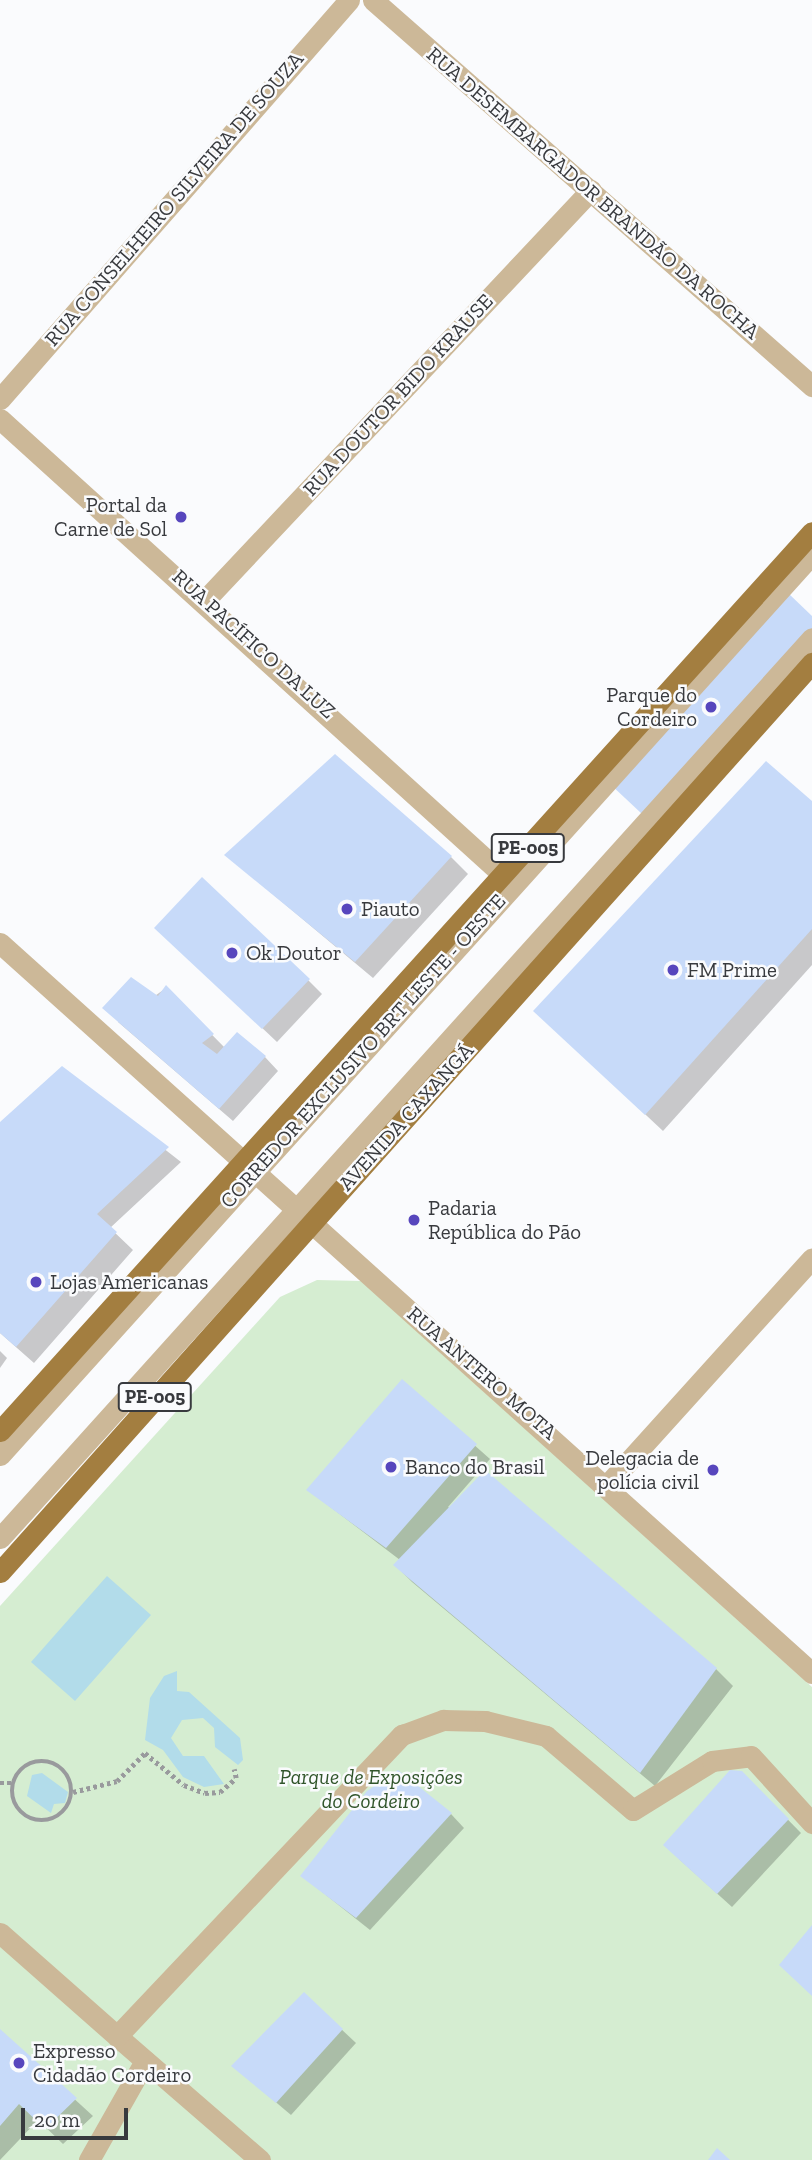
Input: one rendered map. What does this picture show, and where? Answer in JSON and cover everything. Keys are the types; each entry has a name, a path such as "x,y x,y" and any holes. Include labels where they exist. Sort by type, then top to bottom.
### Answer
{"main road":[{"name":"PE-005","path":"0,1431 248,1167 503,875 812,532"},
{"name":"AVENIDA CAXANGÁ","path":"0,1572 304,1216 812,663"}],"street":[{"name":"RUA CONSELHEIRO SILVEIRA DE SOUZA","path":"0,399 349,0"},
{"name":"RUA DESEMBARGADOR BRANDÃO DA ROCHA","path":"373,0 812,386"},
{"name":"RUA DOUTOR BIDO KRAUSE","path":"205,600 590,190"},
{"name":"RUA PACÍFICO DA LUZ","path":"0,419 205,600 503,875"},
{"name":"CORREDOR EXCLUSIVO BRT LESTE - OESTE","path":"0,1455 248,1167 812,554"},
{"path":"0,1538 304,1216 812,638"},
{"name":"RUA ANTERO MOTA","path":"0,943 248,1167 608,1484 812,1673"},
{"path":"608,1484 812,1258"},
{"path":"117,2036 380,1752 443,1720 485,1721 546,1736 633,1810 712,1761 751,1756 812,1823"},
{"path":"0,1933 260,2160"},
{"path":"89,2160 145,2061"}],"path":[{"path":"73,1792 117,1781 145,1753 184,1785 205,1793 220,1792 236,1778 234,1769"},
{"path":"43,1761 61,1767 73,1792 65,1811 37,1821 15,1803 13,1783 25,1767 43,1761"},
{"path":"0,1783 13,1783"}],"green space":[{"name":"Parque de Exposições do Cordeiro","path":"317,1280 361,1281 812,1687 812,2160 0,2160 0,1606 280,1297"}],"water":[{"path":"107,1576 151,1615 75,1701 31,1662"},
{"path":"177,1671 177,1691 189,1692 240,1738 243,1760 238,1765 215,1747 214,1728 203,1718 182,1720 171,1738 183,1756 204,1756 224,1784 204,1787 183,1777 163,1750 145,1740 150,1698 164,1676"},
{"path":"42,1773 68,1792 65,1803 54,1804 51,1813 27,1796 32,1775"}],"building":[{"name":"Parque do Cordeiro","path":"787,592 812,616 812,631 642,814 609,783"},
{"name":"Piauto","path":"335,754 452,856 355,962 224,855"},
{"name":"FM Prime","path":"766,761 812,801 812,929 645,1115 533,1011"},
{"name":"Ok Doutor","path":"202,877 310,979 262,1029 154,928"},
{"path":"131,977 158,996 166,985 214,1034 202,1043 217,1054 237,1032 266,1056 219,1109 102,1008"},
{"path":"62,1066 169,1147 97,1214 117,1232 16,1347 0,1333 0,1122"},
{"name":"Banco do Brasil","path":"402,1379 477,1444 386,1548 306,1490"},
{"path":"485,1470 717,1668 640,1773 393,1565"},
{"path":"398,1770 452,1813 356,1918 300,1876 367,1791"},
{"path":"730,1770 742,1771 789,1819 717,1894 663,1845"},
{"path":"812,1925 812,1996 779,1965"},
{"path":"304,1992 343,2029 276,2103 231,2066"},
{"name":"Expresso Cidadão Cordeiro","path":"0,2029 77,2098 45,2129 19,2104 0,2126"},
{"path":"717,2148 730,2160 708,2160"}],"place":[{"name":"Portal da Carne de Sol","path":"181,517"},
{"name":"Parque do Cordeiro","path":"711,707"},
{"name":"Piauto","path":"347,909"},
{"name":"Ok Doutor","path":"232,953"},
{"name":"FM Prime","path":"673,970"},
{"name":"Padaria República do Pão","path":"414,1220"},
{"name":"Lojas Americanas","path":"36,1282"},
{"name":"Banco do Brasil","path":"391,1467"},
{"name":"Delegacia de polícia civil","path":"713,1470"},
{"name":"Expresso Cidadão Cordeiro","path":"19,2063"}]}
